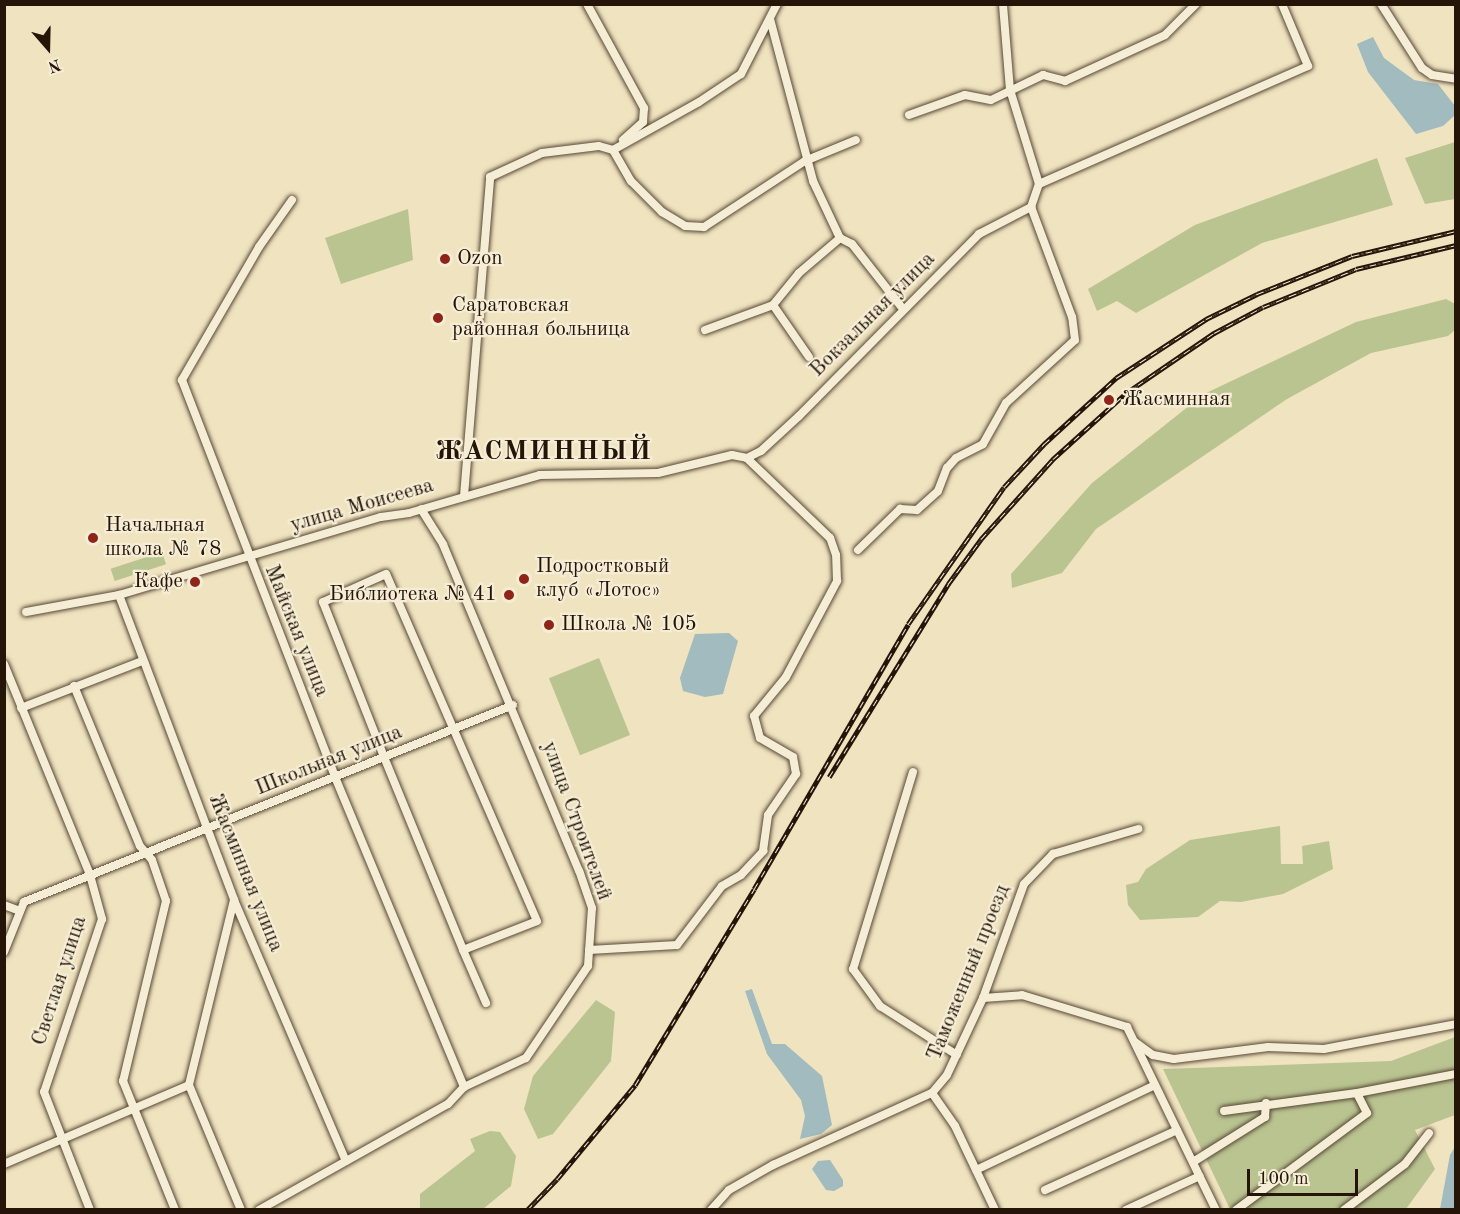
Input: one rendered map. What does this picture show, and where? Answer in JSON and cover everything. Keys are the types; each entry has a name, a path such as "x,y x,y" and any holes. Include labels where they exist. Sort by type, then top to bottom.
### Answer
{"street":[{"path":"587,4 644,108 643,122 613,150"},
{"path":"613,150 733,81 741,74 777,4"},
{"path":"858,550 900,509 917,510 938,491 947,468 956,458 983,444 1006,403 1075,340 1072,317 1031,207 1039,184 1010,90 1003,4"},
{"path":"909,115 965,95 991,100 1043,75 1065,81 1165,35 1196,4"},
{"path":"1039,184 1308,66 1282,4"},
{"path":"1380,4 1422,68 1432,75 1455,79"},
{"path":"770,18 805,161 840,238 852,244 903,309"},
{"path":"464,496 490,177 542,153 599,146 613,150 631,181 662,212 685,226 704,227 805,161 856,140"},
{"name":"Майская улица","path":"292,200 259,247 182,380 248,558 335,777 464,1087"},
{"name":"Вокзальная улица","path":"747,458 761,451 799,416 979,234 1031,207"},
{"path":"705,330 773,305 799,273 840,238"},
{"path":"773,305 809,357"},
{"name":"улица Моисеева","path":"26,612 119,595 381,517 422,509 540,475 658,473 732,455 747,458"},
{"path":"589,950 677,945 723,886 741,875 763,851 768,815 796,774 793,757 760,738 754,716 786,677 837,581 836,555 830,538 747,458"},
{"name":"улица Строителей","path":"259,1209 448,1104 464,1087 526,1058 588,966 592,908 513,705 443,544 422,509"},
{"path":"463,950 537,921 386,574 323,602 384,757 463,950 486,1003"},
{"name":"Жасминная улица","path":"119,595 234,900 346,1161"},
{"path":"21,708 142,661"},
{"name":"Светлая улица","path":"4,664 90,875 102,919 44,1092 90,1209"},
{"path":"74,686 140,846 148,853 166,901 123,1081 132,1109 175,1209"},
{"name":"Школьная улица","path":"20,911 24,902 208,830 513,705"},
{"path":"913,772 853,969 880,1006 957,1055"},
{"name":"Таможенный проезд","path":"711,1209 729,1191 773,1165 932,1093 957,1055 983,998 1024,884 1053,854 1138,829"},
{"path":"234,900 189,1085 241,1209"},
{"path":"4,905 20,911 4,952"},
{"path":"983,998 1022,995 1127,1027 1216,1209"},
{"path":"1133,1040 1153,1055 1174,1059 1268,1047 1324,1049 1455,1023"},
{"path":"1224,1111 1266,1103 1357,1093 1455,1074"},
{"path":"4,1164 189,1085"},
{"path":"976,1170 1155,1085"},
{"path":"932,1093 955,1126 995,1209"},
{"path":"1236,1209 1367,1113 1357,1093"},
{"path":"1193,1162 1266,1117 1266,1103"},
{"path":"1045,1190 1177,1130"},
{"path":"1344,1209 1405,1164 1429,1133"},
{"path":"1126,1209 1200,1176"}],"green space":[{"path":"1455,142 1455,199 1425,204 1405,158"},
{"path":"1377,158 1393,205 1262,243 1136,313 1117,301 1097,311 1088,289 1195,225"},
{"path":"408,209 413,260 341,284 325,238"},
{"path":"1446,299 1455,304 1455,330 1448,336 1371,353 1287,399 1096,529 1062,573 1012,588 1011,574 1092,483 1204,394 1356,322"},
{"path":"162,552 166,564 115,581 111,569"},
{"path":"599,658 630,735 580,755 549,678"},
{"path":"1280,826 1281,864 1303,864 1302,846 1329,841 1333,869 1283,894 1241,902 1220,901 1198,917 1140,920 1128,905 1126,885 1138,882 1146,869 1190,840"},
{"path":"596,1000 615,1012 611,1061 553,1134 538,1139 524,1109 533,1076"},
{"path":"1455,1037 1455,1115 1415,1130 1435,1169 1406,1209 1230,1209 1163,1069 1391,1061"},
{"path":"490,1131 500,1132 516,1156 511,1186 483,1209 420,1209 420,1194 475,1151 470,1139"}],"water":[{"path":"1373,37 1384,58 1414,80 1438,84 1455,106 1455,115 1443,126 1416,134 1368,72 1357,44"},
{"path":"729,633 738,641 723,694 705,697 683,691 680,678 695,634"},
{"path":"752,989 772,1044 785,1044 822,1076 832,1125 821,1134 800,1139 805,1116 801,1100 767,1054 745,991"},
{"path":"1455,1147 1455,1209 1440,1209 1450,1155"},
{"path":"830,1160 843,1180 843,1186 834,1191 826,1190 812,1169 818,1161"}],"railway":[{"path":"527,1210 557,1179 635,1085 754,889 908,624 1004,487 1044,444 1116,378 1206,319 1257,294 1352,256 1456,231"},
{"path":"829,777 948,584 981,539 1053,459 1126,393 1214,333 1263,307 1356,269 1456,245"}],"place":[{"name":"Ozon","path":"445,259"},
{"name":"Саратовская районная больница","path":"438,318"},
{"name":"Жасминная","path":"1109,400"},
{"name":"Начальная школа № 78","path":"93,538"},
{"name":"Подростковый клуб «Лотос»","path":"524,579"},
{"name":"Кафе","path":"195,582"},
{"name":"Библиотека № 41","path":"509,595"},
{"name":"Школа № 105","path":"549,625"}],"district":[{"name":"ЖАСМИННЫЙ","path":"544,452"}]}
